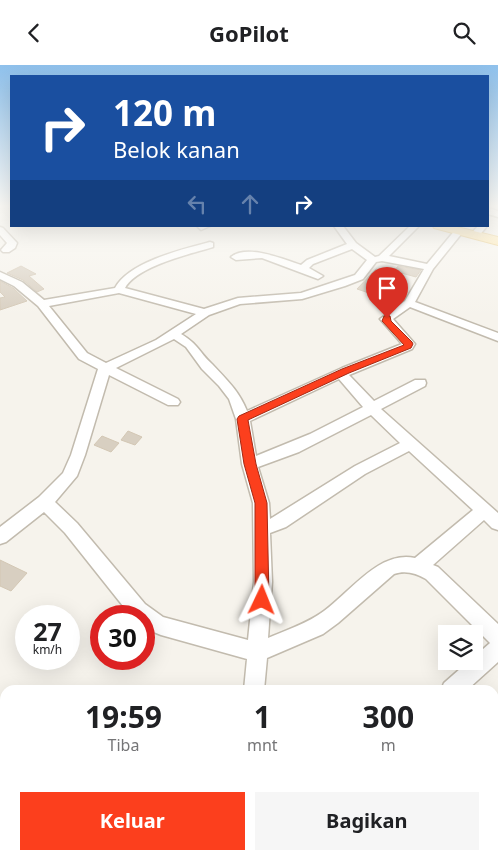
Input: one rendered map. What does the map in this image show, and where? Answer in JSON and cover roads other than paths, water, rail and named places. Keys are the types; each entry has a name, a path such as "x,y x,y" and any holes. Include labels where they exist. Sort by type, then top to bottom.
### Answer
{"street":[{"path":"6,250 12,246 12,243"},
{"path":"0,537 45,501 61,486 73,469 105,368 156,345 205,313 238,301 306,295 359,277 396,243"},
{"path":"243,419 341,373 408,346 409,344 386,320 408,303 430,267 449,243"},
{"path":"119,290 122,281 134,273 210,245"},
{"path":"302,269 310,262 353,245 378,259 430,267"},
{"path":"236,257 263,255 318,277"},
{"path":"0,275 18,284 42,304 83,356 173,402"},
{"path":"42,304 119,290 205,313"},
{"path":"408,303 498,337"},
{"path":"172,334 190,344 206,366 224,383 235,398 243,419 250,464 261,503 263,583 255,685"},
{"path":"341,373 371,407 498,523"},
{"path":"250,464 268,459 312,439 420,383"},
{"path":"262,529 280,522 360,470 410,444"},
{"path":"45,501 71,528 123,593 150,621 160,626 258,652 316,627 395,564 419,566 432,573 498,637"},
{"path":"419,566 484,510"},
{"path":"457,685 498,649"}]}
